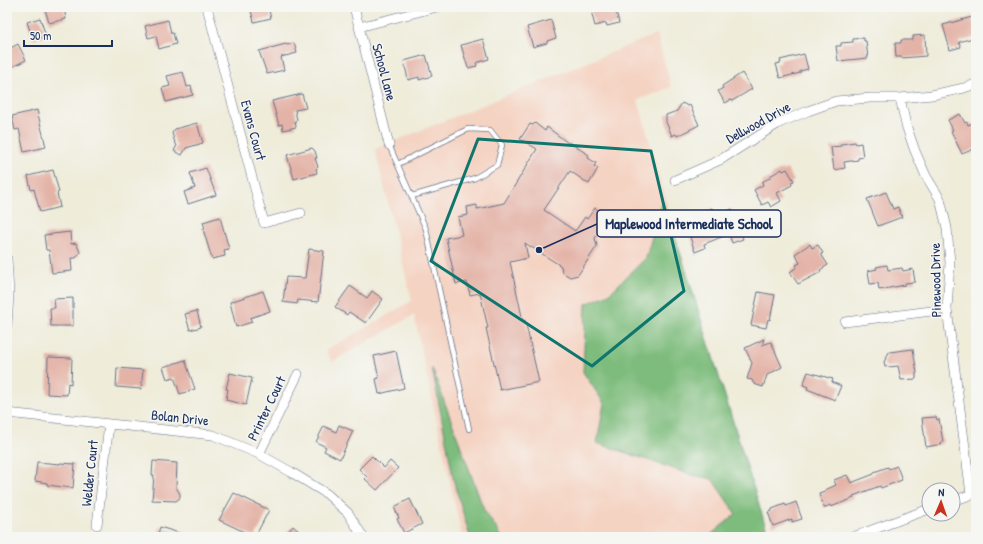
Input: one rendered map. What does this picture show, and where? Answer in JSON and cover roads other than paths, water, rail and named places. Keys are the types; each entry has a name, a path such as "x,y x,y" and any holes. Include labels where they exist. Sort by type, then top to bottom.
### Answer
{"street":[{"name":"Evans Court","path":"207,7 264,223 301,213"},
{"name":"School Lane","path":"354,7 390,145"},
{"path":"359,27 438,7"},
{"name":"Dellwood Drive","path":"675,180 720,160 779,123 836,101 870,98 900,98 932,94 964,88 976,84"},
{"name":"Pinewood Drive","path":"900,98 914,151 926,176 940,199 947,228 950,263 947,309 974,494"},
{"path":"7,259 9,295 7,325"},
{"path":"845,322 947,309"},
{"name":"Printer Court","path":"259,454 298,374"},
{"name":"Bolan Drive","path":"7,413 213,435 259,454 326,494 348,513 363,537"},
{"name":"Welder Court","path":"97,525 109,424"},
{"path":"961,498 974,494"},
{"path":"853,537 921,513"}],"lane":[{"path":"398,164 468,129 490,130 502,145 497,165 475,178 412,196"},
{"path":"390,145 426,229 469,429"}],"place":[{"name":"Maplewood Intermediate School","path":"539,250"}]}
